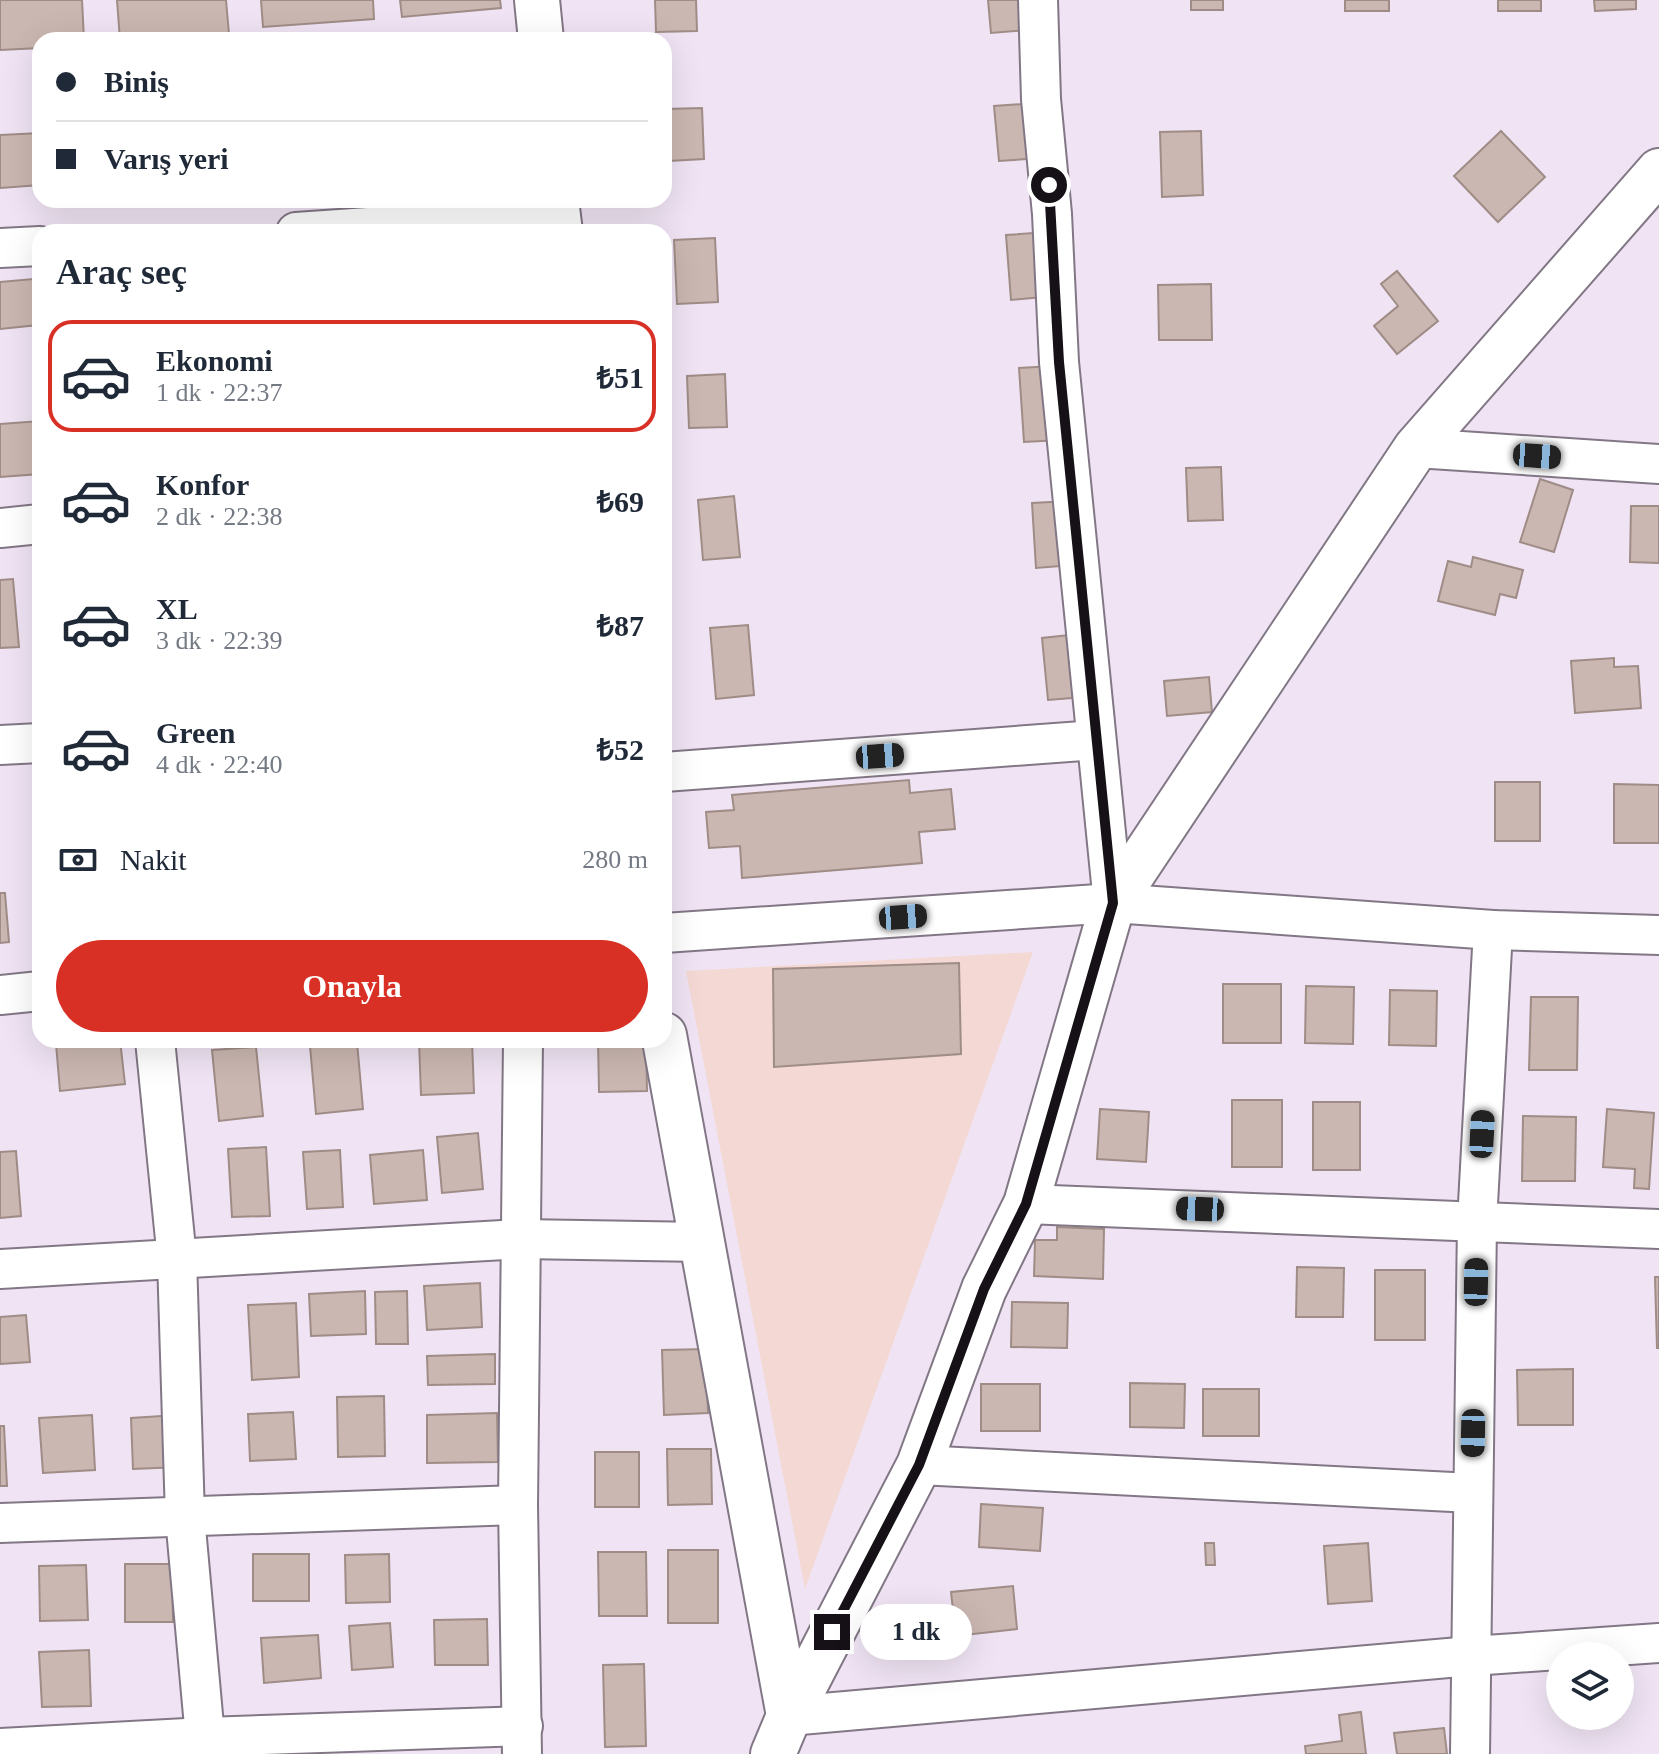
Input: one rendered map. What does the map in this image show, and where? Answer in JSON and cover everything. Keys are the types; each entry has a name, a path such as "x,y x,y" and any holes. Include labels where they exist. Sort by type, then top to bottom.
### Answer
{"street":[{"path":"537,0 540,32"},
{"path":"1038,0 1041,99 1052,214 1059,362 1113,903"},
{"path":"781,1735 919,1465 984,1289 1026,1204 1113,903 1416,448 1659,171"},
{"path":"419,224 558,215"},
{"path":"0,248 32,246"},
{"path":"1416,448 1659,464"},
{"path":"0,528 32,525"},
{"path":"672,771 1096,740"},
{"path":"0,745 32,743"},
{"path":"672,932 1113,903 1493,930 1659,935"},
{"path":"1470,1754 1477,1222 1493,930"},
{"path":"0,995 32,992"},
{"path":"156,1048 177,1259 185,1517 205,1737"},
{"path":"0,1748 205,1737 523,1740 518,1505 523,1048"},
{"path":"666,1048 703,1242 781,1735"},
{"path":"1026,1204 1659,1229"},
{"path":"0,1269 521,1239 703,1242"},
{"path":"919,1465 1472,1493"},
{"path":"0,1523 518,1505"},
{"path":"781,1735 1471,1656 1659,1643"}],"shaded area":[{"path":"1033,952 805,1589 686,971"}],"building":[{"path":"0,0 82,0 84,32 32,32 32,48 0,50"},
{"path":"117,0 226,0 229,32 119,32"},
{"path":"261,0 373,0 374,19 263,27"},
{"path":"400,0 500,0 501,8 402,17"},
{"path":"655,0 696,0 697,31 656,32"},
{"path":"988,0 1025,0 1028,30 991,33"},
{"path":"1191,0 1223,0 1223,10 1191,10"},
{"path":"1345,0 1389,0 1389,11 1345,11"},
{"path":"1498,0 1541,0 1541,11 1498,11"},
{"path":"1594,0 1636,0 1636,9 1595,11"},
{"path":"1037,103 1041,158 999,161 994,106"},
{"path":"702,108 704,159 672,161 672,109"},
{"path":"1201,131 1203,195 1162,197 1160,132"},
{"path":"1501,131 1545,177 1498,222 1454,176"},
{"path":"32,133 32,186 0,188 0,135"},
{"path":"1048,232 1054,296 1011,300 1006,235"},
{"path":"715,238 718,302 677,304 674,240"},
{"path":"1397,271 1438,321 1397,354 1374,326 1398,306 1381,284"},
{"path":"32,279 32,326 0,329 0,282"},
{"path":"1211,284 1212,340 1159,340 1158,285"},
{"path":"1054,366 1060,440 1024,442 1019,368"},
{"path":"725,374 727,427 689,428 687,376"},
{"path":"32,422 32,475 0,477 0,424"},
{"path":"1221,467 1223,520 1188,521 1186,468"},
{"path":"1540,479 1573,490 1554,552 1520,542"},
{"path":"734,496 740,557 703,560 698,500"},
{"path":"1069,501 1073,565 1036,568 1032,503"},
{"path":"1631,506 1659,506 1659,563 1630,562"},
{"path":"1473,557 1523,570 1516,598 1500,594 1495,615 1438,601 1448,561 1471,567"},
{"path":"13,579 19,647 0,648 0,580"},
{"path":"748,625 754,695 716,699 710,628"},
{"path":"1078,634 1084,697 1048,700 1042,638"},
{"path":"1614,658 1614,667 1638,666 1641,708 1575,713 1571,661"},
{"path":"1209,677 1212,712 1167,716 1164,681"},
{"path":"909,780 910,793 951,789 955,829 919,832 922,863 742,878 740,846 709,848 706,812 734,810 732,795"},
{"path":"1495,782 1540,782 1540,841 1495,841"},
{"path":"1614,784 1659,785 1659,843 1614,843"},
{"path":"0,893 5,893 9,942 0,943"},
{"path":"959,963 961,1054 774,1067 773,969"},
{"path":"1223,984 1281,984 1281,1043 1223,1043"},
{"path":"1306,986 1354,987 1353,1044 1305,1043"},
{"path":"1390,990 1437,991 1436,1046 1389,1045"},
{"path":"1531,997 1578,997 1577,1070 1529,1070"},
{"path":"56,1048 121,1048 125,1084 60,1091"},
{"path":"256,1048 263,1116 219,1121 212,1050"},
{"path":"310,1048 358,1048 363,1109 316,1114"},
{"path":"419,1048 472,1048 474,1093 421,1095"},
{"path":"598,1048 646,1048 647,1091 599,1092"},
{"path":"1232,1100 1282,1100 1282,1167 1232,1167"},
{"path":"1313,1102 1360,1102 1360,1170 1313,1170"},
{"path":"1100,1109 1149,1112 1146,1162 1097,1159"},
{"path":"1607,1109 1654,1113 1649,1189 1634,1188 1635,1169 1603,1167"},
{"path":"1523,1116 1576,1117 1575,1181 1522,1181"},
{"path":"478,1133 483,1189 442,1193 437,1137"},
{"path":"266,1147 270,1216 232,1217 228,1149"},
{"path":"340,1150 343,1207 307,1209 303,1152"},
{"path":"423,1150 427,1200 374,1204 370,1155"},
{"path":"16,1151 21,1216 0,1218 0,1152"},
{"path":"1057,1227 1104,1229 1103,1279 1034,1276 1035,1240 1057,1240"},
{"path":"1297,1267 1344,1268 1343,1317 1296,1317"},
{"path":"1375,1270 1425,1270 1425,1340 1375,1340"},
{"path":"1655,1277 1659,1277 1659,1348 1657,1348"},
{"path":"480,1283 482,1327 427,1330 424,1286"},
{"path":"365,1291 366,1334 311,1336 309,1294"},
{"path":"407,1291 408,1344 376,1344 375,1292"},
{"path":"1012,1302 1068,1303 1067,1348 1011,1347"},
{"path":"296,1303 299,1377 252,1380 248,1305"},
{"path":"26,1315 30,1362 0,1364 0,1317"},
{"path":"706,1349 708,1413 664,1415 662,1350"},
{"path":"495,1354 495,1384 428,1385 427,1356"},
{"path":"1573,1369 1573,1425 1518,1425 1517,1370"},
{"path":"1130,1383 1185,1384 1184,1428 1130,1427"},
{"path":"981,1384 1040,1384 1040,1431 981,1431"},
{"path":"1203,1389 1259,1389 1259,1436 1203,1436"},
{"path":"384,1396 385,1456 338,1457 337,1397"},
{"path":"293,1412 296,1459 250,1461 248,1414"},
{"path":"497,1413 498,1462 427,1463 427,1415"},
{"path":"92,1415 95,1470 43,1473 39,1418"},
{"path":"177,1415 180,1467 133,1469 131,1418"},
{"path":"0,1426 4,1426 7,1486 0,1486"},
{"path":"667,1449 711,1449 712,1504 668,1505"},
{"path":"595,1452 639,1452 639,1507 595,1507"},
{"path":"981,1504 1043,1508 1040,1551 979,1547"},
{"path":"1205,1543 1214,1543 1215,1565 1206,1565"},
{"path":"1368,1543 1372,1601 1328,1604 1324,1546"},
{"path":"668,1550 718,1550 718,1623 668,1623"},
{"path":"598,1552 646,1552 647,1616 599,1616"},
{"path":"253,1554 309,1554 309,1601 253,1601"},
{"path":"389,1554 390,1602 346,1603 345,1555"},
{"path":"125,1564 172,1564 173,1622 125,1622"},
{"path":"86,1565 88,1620 40,1621 39,1566"},
{"path":"1013,1586 1017,1629 956,1636 951,1592"},
{"path":"487,1619 488,1665 435,1665 434,1620"},
{"path":"390,1623 393,1667 352,1670 349,1626"},
{"path":"318,1635 321,1678 264,1683 261,1638"},
{"path":"89,1650 91,1706 42,1707 39,1652"},
{"path":"644,1664 646,1746 605,1747 603,1665"},
{"path":"1361,1712 1366,1754 1306,1754 1305,1746 1342,1741 1339,1715"},
{"path":"1444,1728 1447,1754 1397,1754 1394,1733"}],"route":[{"path":"832,1632 919,1465 984,1289 1026,1204 1113,903 1059,362 1049,185"}]}
